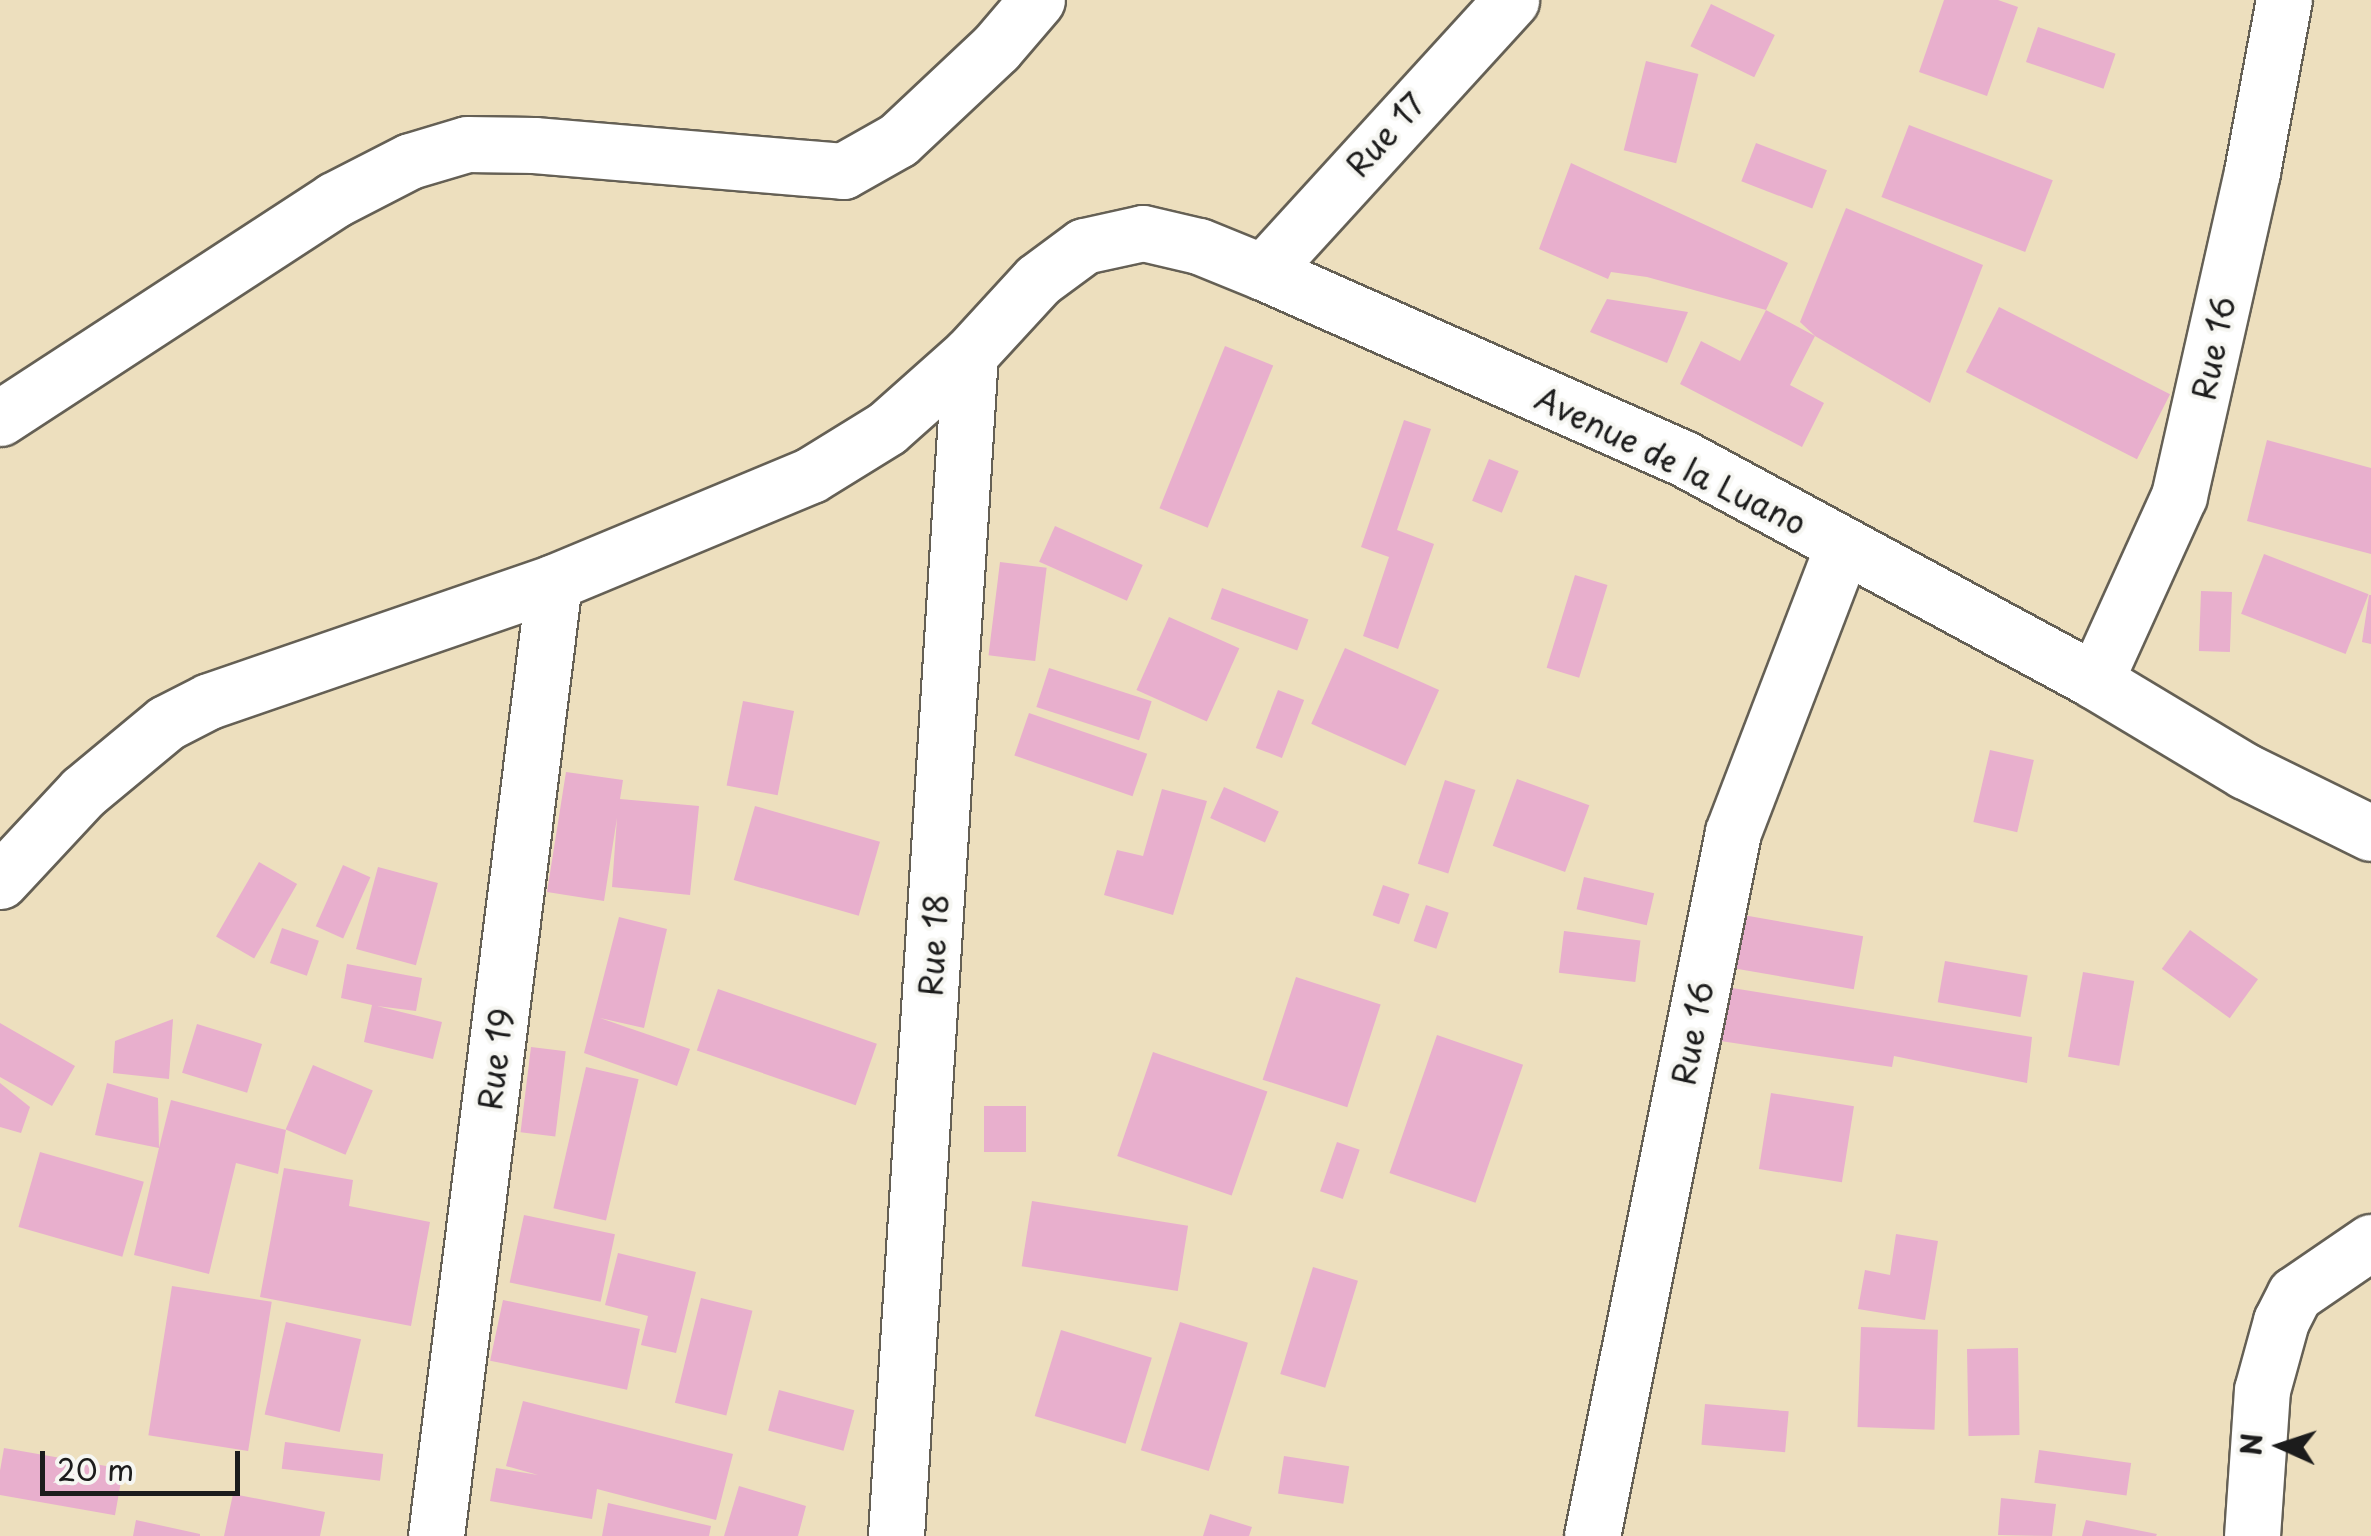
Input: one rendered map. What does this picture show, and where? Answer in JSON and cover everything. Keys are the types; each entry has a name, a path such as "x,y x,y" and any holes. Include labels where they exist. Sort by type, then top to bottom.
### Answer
{"street":[{"path":"0,418 334,200 429,155 467,144 534,145 843,171 898,140 996,48 1037,0"},
{"name":"Rue 17","path":"1263,272 1511,0"},
{"name":"Rue 16","path":"2094,681 2180,496 2252,172 2284,0"},
{"name":"Avenue de la Luano","path":"0,882 83,792 124,754 209,701 554,582 812,475 856,451 970,354 1038,280 1084,246 1115,236 1170,236 1263,272 1683,458 2094,681 2244,771 2371,834"},
{"name":"Rue 18","path":"896,1536 970,354"},
{"name":"Rue 16","path":"1592,1536 1733,832 1843,545"},
{"name":"Rue 19","path":"436,1536 554,582"},
{"path":"2252,1536 2262,1390 2270,1349 2281,1320 2294,1294 2371,1242"}],"building":[{"path":"1944,0 1998,0 2018,7 1987,96 1919,72"},
{"path":"1711,4 1775,35 1754,77 1690,46"},
{"path":"2038,27 2116,54 2103,89 2026,62"},
{"path":"1646,61 1698,74 1676,163 1624,150"},
{"path":"1909,125 2053,180 2025,252 1881,197"},
{"path":"1756,143 1827,170 1812,209 1741,181"},
{"path":"1571,163 1788,263 1766,310 1647,277 1611,272 1608,279 1539,249"},
{"path":"1846,208 1983,265 1930,403 1815,336 1800,322"},
{"path":"1607,299 1688,312 1667,363 1590,332"},
{"path":"1999,307 2170,394 2137,459 1966,372"},
{"path":"1766,310 1815,336 1790,385 1824,403 1802,447 1680,384 1701,341 1740,361"},
{"path":"1225,346 1273,365 1208,528 1159,508"},
{"path":"1404,420 1431,429 1397,530 1434,544 1398,649 1363,636 1389,557 1361,547"},
{"path":"2267,440 2371,468 2371,554 2247,521"},
{"path":"1489,459 1519,471 1502,513 1472,501"},
{"path":"1055,526 1143,565 1127,601 1039,562"},
{"path":"2264,554 2369,594 2346,654 2241,614"},
{"path":"1000,562 1047,568 1035,661 989,655"},
{"path":"1575,575 1608,585 1579,678 1547,668"},
{"path":"1222,588 1308,619 1297,650 1211,619"},
{"path":"2201,591 2232,592 2230,652 2199,651"},
{"path":"2371,595 2371,644 2362,642"},
{"path":"1169,617 1239,648 1207,721 1136,690"},
{"path":"1345,648 1439,690 1405,766 1311,724"},
{"path":"1049,668 1152,701 1139,740 1036,707"},
{"path":"1278,690 1304,700 1282,758 1256,748"},
{"path":"743,701 794,711 778,795 727,785"},
{"path":"1029,713 1147,754 1133,796 1014,756"},
{"path":"1990,750 2034,760 2017,832 1973,822"},
{"path":"566,772 623,780 620,799 699,806 690,895 612,887 617,818 604,901 547,892"},
{"path":"1517,779 1589,805 1565,872 1493,846"},
{"path":"1445,780 1475,790 1448,874 1418,864"},
{"path":"1224,787 1279,811 1265,842 1210,818"},
{"path":"1162,789 1207,801 1173,915 1104,895 1117,850 1143,856"},
{"path":"755,806 880,842 859,916 734,880"},
{"path":"259,862 297,884 254,958 216,936"},
{"path":"343,865 370,877 343,938 316,926"},
{"path":"378,867 438,883 416,965 356,949"},
{"path":"1584,877 1654,893 1647,925 1577,909"},
{"path":"1383,885 1409,894 1399,924 1373,915"},
{"path":"1426,905 1449,913 1436,949 1414,941"},
{"path":"1743,915 1863,936 1854,989 1734,968"},
{"path":"619,917 667,929 644,1028 600,1018 690,1049 677,1086 584,1053"},
{"path":"282,928 319,941 307,976 270,963"},
{"path":"2190,930 2258,979 2230,1018 2162,969"},
{"path":"1564,931 1640,940 1635,982 1559,973"},
{"path":"1945,961 2028,976 2020,1017 1938,1002"},
{"path":"347,964 422,978 416,1011 377,1006 442,1022 433,1059 364,1042 372,1005 341,998"},
{"path":"2083,972 2134,981 2119,1066 2068,1057"},
{"path":"1296,977 1381,1005 1347,1107 1263,1080"},
{"path":"1720,986 2032,1037 2027,1083 1894,1056 1892,1067 1714,1040"},
{"path":"718,989 877,1044 856,1105 697,1050"},
{"path":"173,1019 169,1079 113,1073 115,1041"},
{"path":"0,1023 75,1066 52,1106 0,1077"},
{"path":"197,1024 262,1044 247,1093 182,1073"},
{"path":"1437,1035 1523,1065 1476,1203 1389,1173"},
{"path":"531,1047 566,1051 555,1137 521,1132"},
{"path":"1153,1052 1267,1091 1232,1195 1117,1156"},
{"path":"313,1065 373,1090 345,1155 286,1129"},
{"path":"586,1067 639,1079 606,1220 553,1208"},
{"path":"0,1083 30,1107 21,1133 0,1127"},
{"path":"107,1083 158,1098 159,1148 95,1135"},
{"path":"1771,1093 1854,1106 1842,1182 1759,1169"},
{"path":"171,1100 286,1130 278,1174 236,1163 209,1274 134,1255"},
{"path":"984,1106 1026,1106 1026,1152 984,1152"},
{"path":"1337,1142 1360,1150 1343,1199 1320,1191"},
{"path":"40,1152 144,1182 122,1257 19,1227"},
{"path":"284,1168 353,1180 349,1206 430,1222 411,1326 260,1297"},
{"path":"1032,1201 1188,1226 1178,1291 1022,1266"},
{"path":"524,1215 615,1234 601,1302 510,1282"},
{"path":"1896,1234 1938,1241 1925,1320 1858,1309 1865,1270 1890,1275"},
{"path":"618,1253 696,1272 676,1353 641,1345 648,1316 605,1305"},
{"path":"1313,1267 1358,1281 1325,1388 1280,1374"},
{"path":"172,1286 272,1302 248,1451 148,1435"},
{"path":"701,1298 752,1311 726,1416 675,1403"},
{"path":"503,1300 640,1329 627,1390 490,1361"},
{"path":"286,1322 361,1339 340,1432 265,1415"},
{"path":"1180,1322 1248,1343 1209,1471 1141,1450"},
{"path":"1861,1327 1938,1330 1934,1430 1858,1427"},
{"path":"1061,1330 1152,1358 1126,1444 1035,1416"},
{"path":"2018,1348 2020,1435 1969,1436 1967,1349"},
{"path":"779,1390 854,1410 843,1451 768,1431"},
{"path":"523,1401 733,1454 716,1520 597,1489 592,1519 490,1501 496,1468 538,1475 506,1466"},
{"path":"1705,1404 1789,1411 1785,1452 1701,1445"},
{"path":"285,1442 383,1454 380,1481 282,1469"},
{"path":"4,1448 123,1469 115,1515 0,1495"},
{"path":"2039,1450 2131,1463 2127,1496 2034,1483"},
{"path":"1284,1456 1349,1466 1343,1504 1278,1494"},
{"path":"739,1486 806,1506 798,1536 724,1536"},
{"path":"233,1494 325,1512 320,1536 224,1536"},
{"path":"2001,1498 2056,1504 2052,1536 1998,1535"},
{"path":"608,1503 711,1526 709,1536 602,1536"},
{"path":"1210,1514 1252,1527 1249,1536 1203,1536"},
{"path":"136,1520 200,1534 200,1536 133,1536"},
{"path":"2086,1520 2157,1534 2082,1536"}]}
